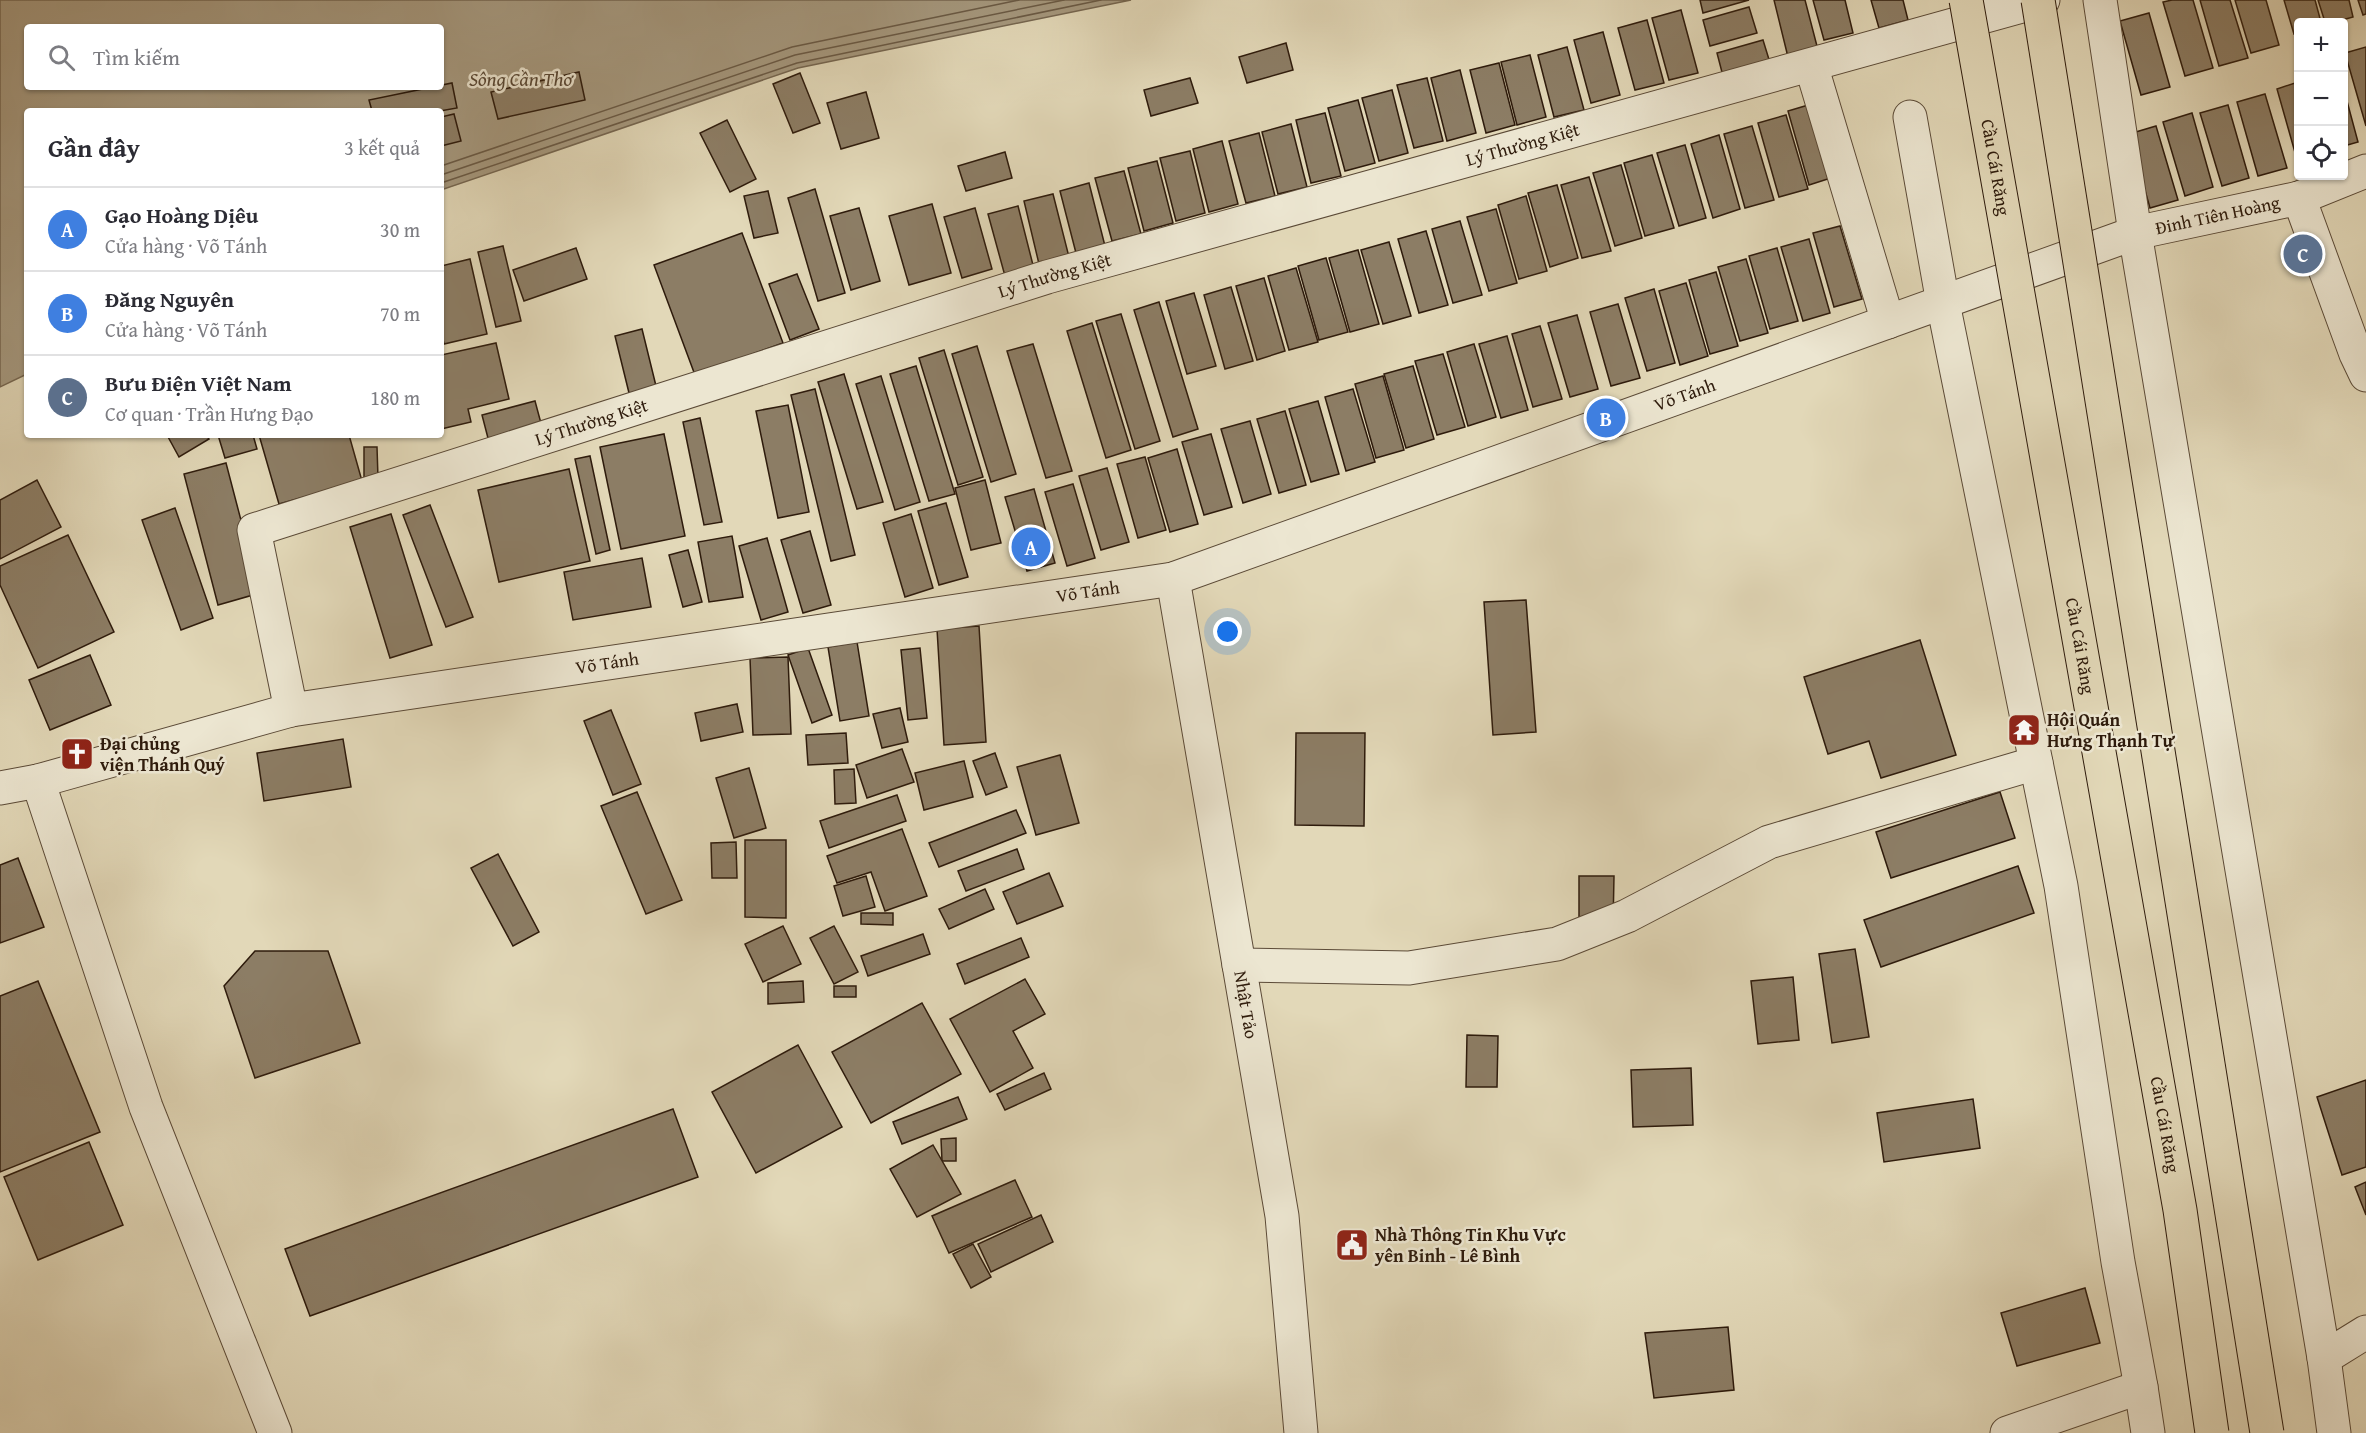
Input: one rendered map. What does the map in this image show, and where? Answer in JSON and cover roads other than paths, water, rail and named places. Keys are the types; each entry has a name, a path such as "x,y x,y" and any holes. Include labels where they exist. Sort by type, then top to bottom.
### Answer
{"highway":[{"name":"Cầu Cái Răng","path":"1966,0 2178,1199 2212,1433"},
{"path":"2040,0 2267,1433"}],"street":[{"name":"Lý Thường Kiệt","path":"291,710 254,530 1047,277 2040,0"},
{"path":"2100,0 2135,233 2324,1358 2334,1433"},
{"path":"1811,65 1888,322"},
{"path":"1910,117 1943,303 2061,886 2118,1262 2142,1387 2148,1433"},
{"name":"Đinh Tiên Hoàng","path":"2135,233 2299,198 2366,171"},
{"path":"2299,198 2363,360"},
{"name":"Võ Tánh","path":"0,788 38,780 291,710 1173,579 2135,233"},
{"name":"Nhật Tảo","path":"1173,579 1282,1216 1301,1433"},
{"path":"1239,965 1409,968 1557,944 1627,916 1769,842 2036,763"},
{"path":"38,780 146,1107 275,1433"},
{"path":"2324,1358 2366,1332"},
{"path":"2007,1433 2142,1387"}],"water":[{"name":"Sông Cần Thơ","path":"0,0 1131,0 798,68 444,189 444,108 24,108 24,375 0,387"}],"place":[{"name":"Bưu Điện Việt Nam","path":"2303,254"},
{"name":"Đăng Nguyên","path":"1606,418"},
{"name":"Gạo Hoàng Dịêu","path":"1031,547"},
{"name":"Hội Quán Hưng Thạnh Tự","path":"2024,730"},
{"name":"Đại chủng viện Thánh Quý","path":"77,754"},
{"name":"Nhà Thông Tin Khu Vực yên Binh - Lê Bình","path":"1352,1245"}]}
